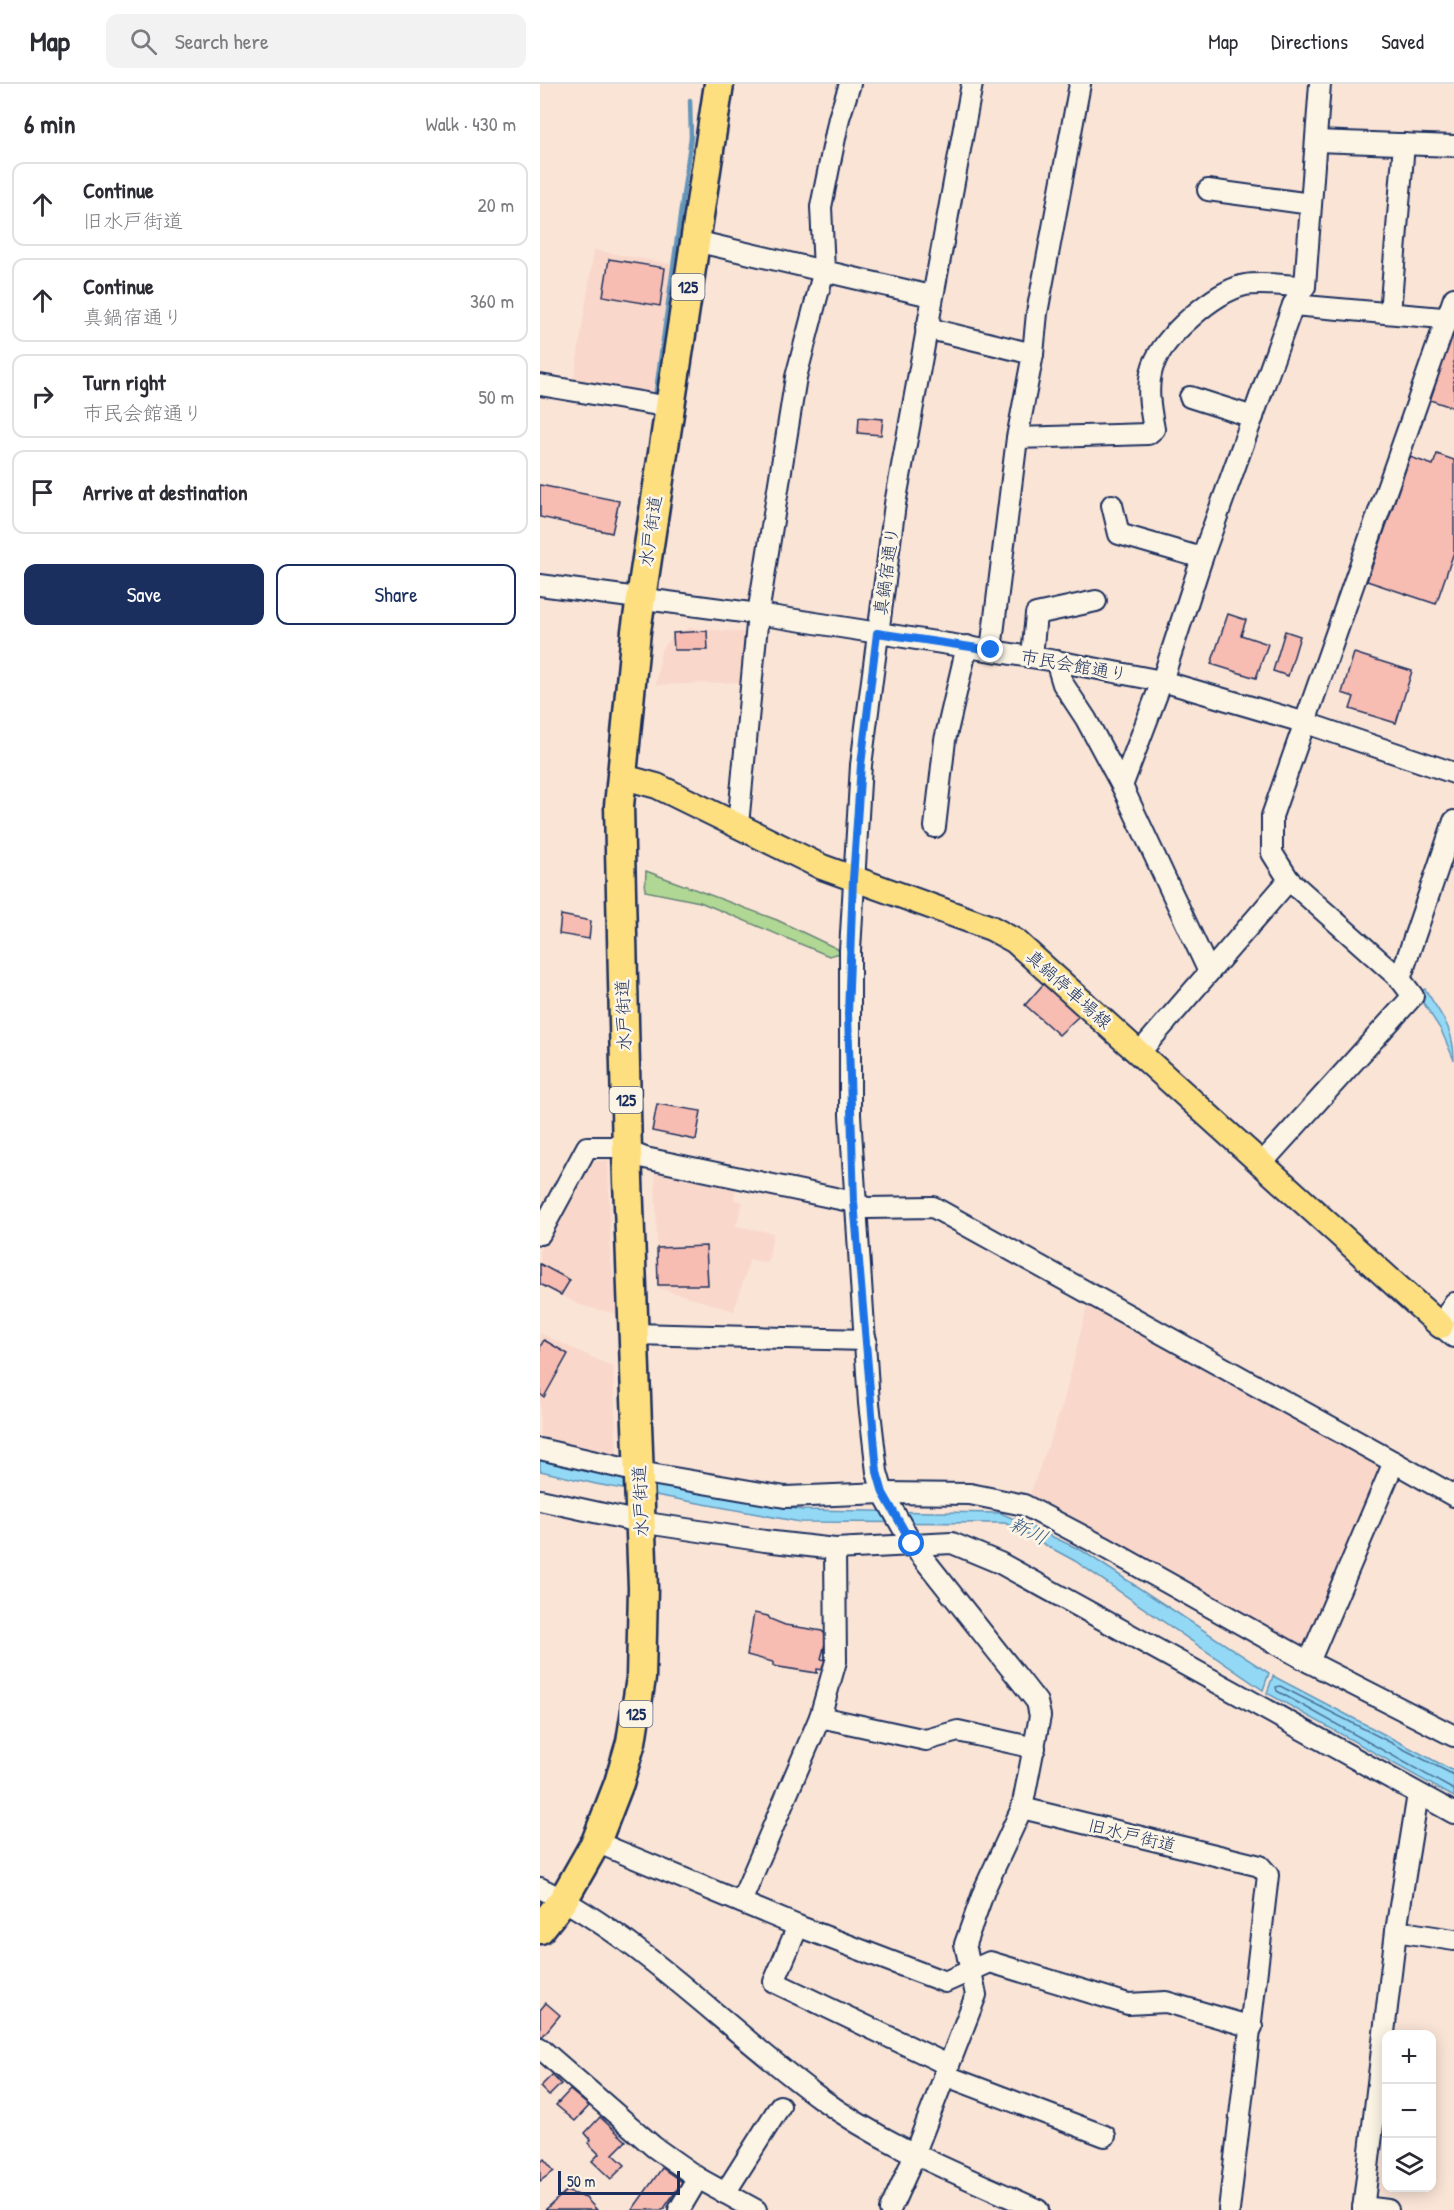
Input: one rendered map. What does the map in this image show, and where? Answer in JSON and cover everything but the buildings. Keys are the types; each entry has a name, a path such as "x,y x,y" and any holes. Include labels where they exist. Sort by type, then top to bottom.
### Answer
{"highway":[{"name":"水戸街道","path":"540,1929 551,1894 596,1842 619,1783 637,1711 644,1629 627,1152 619,854 620,776 641,597 716,86"}],"main road":[{"name":"真鍋停車場線","path":"620,776 657,786 822,867 991,928 1015,941 1447,1331"}],"street":[{"path":"738,825 758,614 795,377 824,270 821,207 839,118 850,84"},
{"name":"真鍋宿通り","path":"887,1499 873,1442 854,1202 848,1014 853,879 861,765 895,504 931,296 972,84"},
{"path":"991,650 1017,438 1034,354 1037,313 1080,84"},
{"path":"1122,786 1162,681 1202,558 1293,305 1305,286 1320,84"},
{"path":"1316,141 1454,146"},
{"path":"1390,313 1404,144"},
{"path":"1208,190 1311,204"},
{"path":"695,241 931,296"},
{"path":"1017,438 1148,434 1154,429 1148,397 1154,366 1169,341 1196,313 1245,285 1305,286"},
{"path":"1261,1164 1413,996 1400,979 1289,880 1272,853 1271,826 1272,816 1451,318 1454,298"},
{"path":"1293,305 1451,318"},
{"path":"926,328 1034,354"},
{"path":"540,385 670,407"},
{"path":"1190,397 1253,417"},
{"path":"1112,505 1119,534 1202,558"},
{"name":"市民会館通り","path":"540,585 641,597 967,646 1162,681 1306,723 1454,773"},
{"path":"1032,657 1036,614 1096,602"},
{"path":"935,827 945,740 967,646"},
{"path":"1056,661 1063,684 1086,719 1122,786 1209,972"},
{"path":"1400,979 1454,821"},
{"path":"1140,1052 1289,880"},
{"path":"540,1234 587,1147 617,1147 645,1158 854,1202 866,1208 933,1207 1454,1497"},
{"path":"1447,1331 1454,1303"},
{"path":"634,1334 866,1340"},
{"path":"540,1449 639,1474 785,1497 887,1499 969,1494 1024,1505 1309,1662 1454,1736"},
{"path":"1309,1662 1394,1462"},
{"path":"887,1499 909,1539 1037,1702 1040,1716 1022,1808 985,1888 965,1944 976,1995 890,2210"},
{"path":"540,1500 765,1541 835,1549 909,1539 952,1543 1000,1563 1454,1813"},
{"path":"741,1902 819,1717 836,1661 835,1549"},
{"path":"819,1717 926,1740 958,1731 1035,1748"},
{"path":"1388,2210 1363,2208 1396,1931 1418,1794"},
{"name":"旧水戸街道","path":"1022,1808 1264,1868 1269,1881 1229,2210"},
{"path":"596,1842 798,1926 945,1982 990,1962 1128,2004 1166,2001 1252,2027"},
{"path":"551,1894 655,1964 821,2099 914,2154 1038,2210"},
{"path":"798,1926 774,1982 946,2070 1105,2136"},
{"path":"1396,1931 1454,1940"},
{"path":"540,2048 654,2147 698,2178 756,2210"},
{"path":"725,2193 780,2106"},
{"path":"679,2210 698,2178"}],"shaded area":[{"path":"594,250 671,264 653,399 573,385"},
{"path":"689,628 752,633 747,682 656,685 661,650 672,637"},
{"path":"608,1160 611,1261 617,1295 617,1314 579,1305 540,1285 540,1249 585,1162"},
{"path":"655,1167 736,1184 734,1200 743,1202 736,1226 773,1233 768,1263 750,1259 734,1311 658,1288"},
{"path":"1090,1294 1394,1462 1311,1657 1029,1497 1063,1404"},
{"path":"540,1333 613,1367 617,1457 540,1436"}],"green space":[{"path":"646,871 777,920 844,952 829,956 700,902 645,891"}],"water":[{"path":"1425,989 1449,1030 1454,1060 1441,1030 1417,993"},
{"name":"新川","path":"540,1460 802,1510 1001,1513 1081,1550 1269,1673 1263,1690 1075,1561 1005,1523 800,1522 596,1484 540,1471"},
{"path":"1273,1676 1454,1771 1454,1797 1267,1693"}],"waterway":[{"path":"655,398 691,137 690,100"}],"route":[{"path":"912,1544 883,1493 877,1472 869,1403 854,1202 848,1014 853,879 861,765 877,633 991,650"}]}
